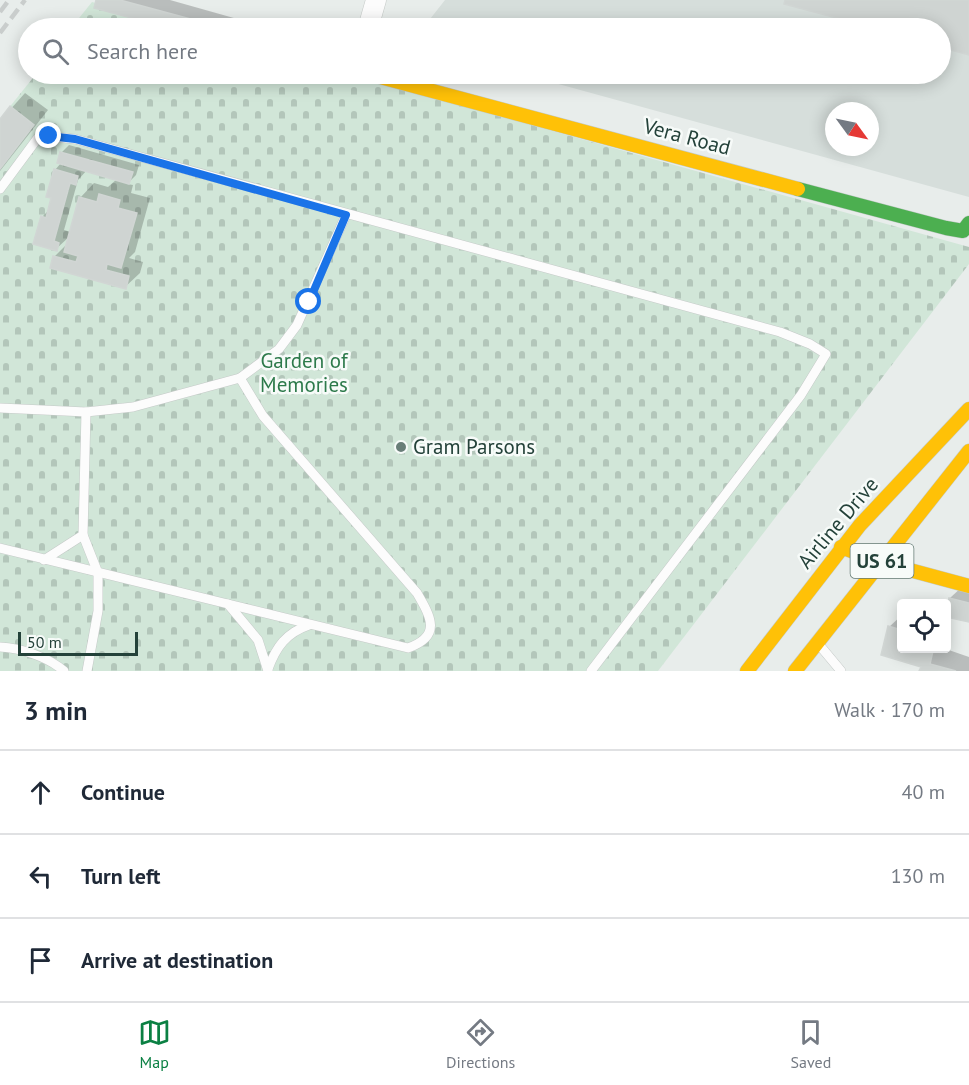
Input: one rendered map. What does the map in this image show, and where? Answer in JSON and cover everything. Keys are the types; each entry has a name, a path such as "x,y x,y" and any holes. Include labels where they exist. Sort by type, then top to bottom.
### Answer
{"main road":[{"name":"Vera Road","path":"407,84 946,228 963,231 969,223"},
{"name":"Airline Drive","path":"747,671 841,547 878,504 929,455 969,409"},
{"name":"US 61","path":"795,671 969,451"},
{"path":"841,547 880,562 969,586"}],"street":[{"path":"371,18 376,0"}],"lane":[{"path":"0,189 37,139 49,136 75,139 780,332 810,344 826,354 801,395 591,671"},
{"path":"0,408 86,412 133,407 240,378 279,349 297,325 346,215"},
{"path":"0,548 151,584 309,626 408,648 420,644 429,633 431,617 417,593 263,416 240,378"},
{"path":"86,412 83,535 98,573 98,611 87,671"},
{"path":"44,560 83,535"},
{"path":"228,604 258,640 268,670"},
{"path":"268,670 283,640 296,630 309,626"},
{"path":"817,643 841,671"},
{"path":"0,647 18,649 56,664 64,671"}],"shaded area":[{"path":"445,0 969,0 969,197 558,84 951,84 951,18 431,18"}],"green space":[{"path":"92,2 150,18 79,18"},
{"name":"Garden of Memories","path":"28,84 384,84 969,247 969,264 658,671 0,671 0,119"}],"building":[{"path":"96,0 120,0 187,18 132,18 94,8"},
{"path":"785,0 969,0 969,55 951,50 951,18 836,18 784,4"},
{"path":"10,106 34,125 0,169 0,119"},
{"path":"60,152 133,172 129,184 57,163"},
{"path":"54,169 78,176 76,185 70,183 54,241 59,243 57,251 33,244 41,216 46,218 51,198 46,197"},
{"path":"99,194 120,200 118,208 137,213 121,268 107,264 106,270 129,276 126,289 50,268 53,256 76,262 78,256 64,252 79,197 97,202"},
{"path":"949,598 969,603 969,622 951,618 951,599"},
{"path":"888,626 897,629 897,653 933,653 930,664 956,671 919,671 921,667 881,655"}],"railway":[{"path":"0,12 9,0"},
{"path":"0,33 25,0"}],"traffic: fast":[{"path":"798,189 946,228 963,231 969,223"}],"traffic: slow":[{"path":"406,84 798,189"},
{"path":"747,671 860,525 969,409"},
{"path":"795,671 969,451"},
{"path":"841,547 880,562 969,586"}],"place":[{"name":"Gram Parsons","path":"401,447"}],"route":[{"path":"49,136 75,139 346,215 309,302"}]}
